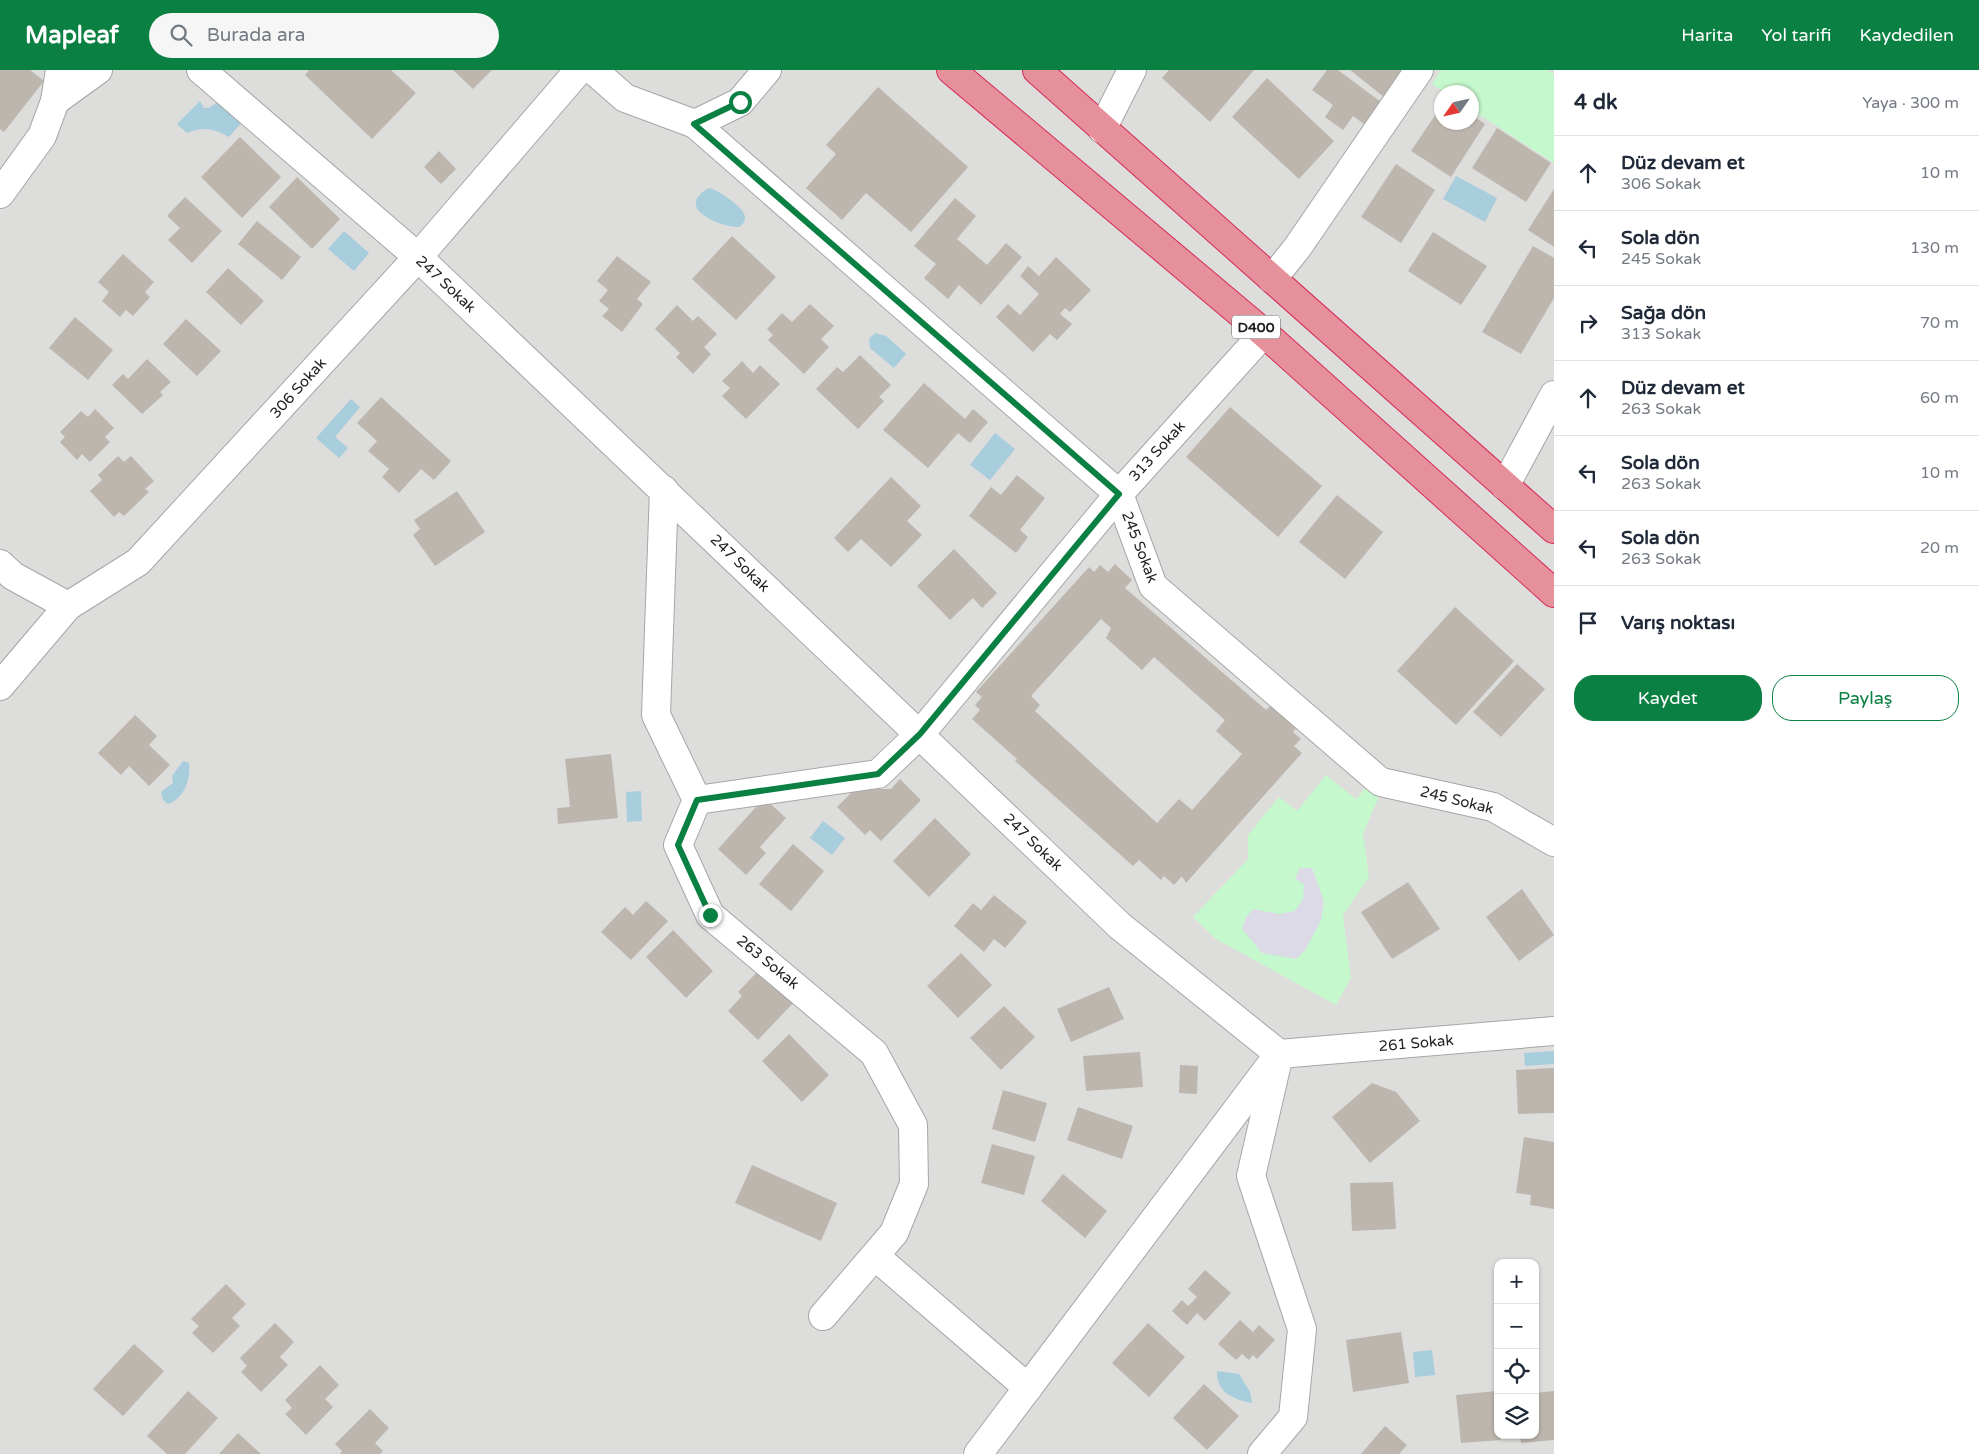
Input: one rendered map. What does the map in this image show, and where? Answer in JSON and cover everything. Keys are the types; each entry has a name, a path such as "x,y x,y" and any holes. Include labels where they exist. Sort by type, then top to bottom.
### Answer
{"highway":[{"name":"D400","path":"951,70 1264,333 1554,593"},
{"name":"D400","path":"1037,70 1554,530"}],"street":[{"path":"0,194 42,136 55,101 60,70"},
{"path":"55,101 98,70"},
{"name":"247 Sokak","path":"201,70 418,256 1120,926 1278,1054"},
{"name":"306 Sokak","path":"0,686 68,606 138,562 418,256 579,70"},
{"name":"245 Sokak","path":"593,70 624,98 694,124 1119,494 1153,586 1377,779 1381,782 1493,807 1554,842"},
{"path":"694,124 740,102 767,70"},
{"path":"1102,129 1132,70"},
{"path":"1272,280 1297,248 1418,70"},
{"name":"313 Sokak","path":"920,734 1119,494 1264,333"},
{"path":"1505,486 1554,395"},
{"path":"664,490 656,715 697,800 878,774 920,734"},
{"path":"0,564 13,576 68,606"},
{"name":"263 Sokak","path":"697,800 678,845 710,915 874,1052 913,1125 914,1184 894,1233 823,1316"},
{"name":"261 Sokak","path":"1278,1054 1554,1031"},
{"path":"978,1454 1278,1054"},
{"path":"1262,1454 1293,1417 1302,1329 1251,1176 1278,1054"},
{"path":"875,1256 1028,1388"}],"shaded area":[{"path":"0,70 1554,70 1554,1454 0,1454"},
{"path":"1300,868 1312,868 1324,901 1321,920 1306,949 1296,959 1262,953 1242,929 1246,917 1253,909 1279,914 1295,911 1303,899 1304,885 1295,878"}],"green space":[{"path":"1441,70 1547,70 1554,74 1554,163 1479,115 1479,85 1432,84"},
{"path":"1326,775 1356,799 1373,779 1383,788 1363,833 1369,877 1343,915 1351,978 1336,1005 1216,939 1193,917 1248,859 1248,835 1279,797 1297,811"}],"water":[{"path":"200,101 204,108 209,108 219,101 242,122 229,137 208,129 187,133 177,124"},
{"path":"1456,176 1497,198 1485,222 1443,199"},
{"path":"709,188 724,195 744,213 744,222 739,227 721,224 703,215 698,209 696,203 699,195"},
{"path":"344,231 369,253 354,271 328,249"},
{"path":"875,333 886,336 906,354 894,368 870,348 869,339"},
{"path":"351,399 360,407 335,437 348,448 339,458 316,438"},
{"path":"995,433 1015,449 990,480 970,465"},
{"path":"183,761 189,763 189,775 185,788 178,798 168,804 163,800 161,792 173,783 172,776"},
{"path":"641,791 642,821 627,822 626,792"},
{"path":"823,821 845,838 832,855 810,838"},
{"path":"1554,1051 1554,1064 1525,1066 1524,1053"},
{"path":"1432,1350 1435,1375 1415,1377 1413,1352"},
{"path":"1217,1371 1239,1374 1250,1392 1252,1403 1239,1400 1223,1390"}],"building":[{"path":"0,70 30,70 44,81 4,132 0,129"},
{"path":"309,70 391,70 416,93 372,139 305,75"},
{"path":"453,70 492,70 473,89"},
{"path":"1169,70 1254,70 1210,122 1162,78"},
{"path":"1327,70 1338,70 1381,102 1364,124 1353,116 1343,130 1325,117 1333,105 1312,90"},
{"path":"1350,70 1404,70 1384,97"},
{"path":"1267,78 1334,141 1299,179 1232,117"},
{"path":"878,87 968,167 911,232 866,193 842,220 806,188 836,154 826,145"},
{"path":"1434,117 1434,130 1479,130 1479,120 1485,124 1451,177 1411,151"},
{"path":"1497,128 1551,163 1526,202 1472,168"},
{"path":"240,137 281,177 242,218 201,177"},
{"path":"439,151 456,169 441,184 424,167"},
{"path":"1396,164 1435,190 1401,243 1361,217"},
{"path":"297,177 340,219 312,249 269,207"},
{"path":"1554,189 1554,247 1528,230"},
{"path":"185,197 222,231 192,263 168,240 180,228 167,216"},
{"path":"955,198 976,216 957,239 987,265 1006,243 1022,257 981,305 959,285 948,299 924,278 936,264 914,246"},
{"path":"257,221 301,257 282,280 238,244"},
{"path":"1433,232 1487,266 1461,305 1408,271"},
{"path":"732,236 776,277 736,320 692,279"},
{"path":"1533,246 1554,258 1554,298 1521,354 1482,332"},
{"path":"123,254 154,282 145,292 150,297 133,316 126,310 120,317 102,301 109,292 98,282"},
{"path":"617,256 651,282 637,299 643,304 622,332 602,316 609,309 599,301 608,290 597,281"},
{"path":"1056,257 1091,290 1070,312 1065,308 1060,314 1072,324 1057,340 1050,334 1033,352 996,317 1008,304 1020,315 1039,294 1020,276 1028,266 1039,276"},
{"path":"228,268 264,301 241,325 206,292"},
{"path":"810,304 834,326 821,339 829,347 804,374 768,340 773,335 767,329 782,313 792,322"},
{"path":"677,305 693,321 698,316 717,334 704,347 711,354 693,374 676,357 680,353 655,329"},
{"path":"75,317 113,350 88,380 49,348"},
{"path":"186,319 221,351 197,376 163,344"},
{"path":"860,355 891,385 879,397 884,401 858,429 816,389 837,367 843,372"},
{"path":"147,359 171,382 160,392 163,395 142,414 112,385 123,374 128,379"},
{"path":"742,361 753,373 760,365 780,384 746,419 722,396 730,388 722,381"},
{"path":"924,383 965,419 973,409 988,422 970,443 958,433 928,468 883,430"},
{"path":"381,397 451,461 434,480 421,469 399,493 382,477 389,469 368,451 377,441 357,423"},
{"path":"1230,407 1322,486 1278,537 1186,457"},
{"path":"95,409 114,428 105,437 110,442 90,462 82,454 77,460 60,442 65,437 60,432 81,411 88,417"},
{"path":"118,456 124,462 131,456 154,481 145,489 149,492 124,516 119,512 114,517 90,491 102,480 98,475"},
{"path":"1017,475 1045,498 1020,530 1028,537 1016,553 969,516 991,487 1001,495"},
{"path":"891,477 921,506 907,521 922,535 891,567 861,539 848,552 834,538"},
{"path":"457,491 485,532 435,566 413,535 420,529 414,520"},
{"path":"1337,495 1383,532 1345,579 1299,542"},
{"path":"954,549 997,593 982,608 973,598 950,620 917,586"},
{"path":"1115,564 1132,580 1125,588 1266,710 1271,705 1280,714 1284,709 1300,723 1293,732 1301,739 1294,746 1302,753 1186,883 1182,876 1174,885 1164,876 1161,880 1139,860 1133,866 1015,761 1017,759 972,719 980,710 975,705 982,697 976,692 1089,567 1094,572 1100,565 1108,572","holes":["1101,619 1111,628 1106,638 1142,670 1154,657 1225,720 1216,731 1242,754 1192,810 1179,799 1157,823 1035,711 1040,705 1031,696"]},
{"path":"1455,607 1514,661 1456,725 1397,671"},
{"path":"1517,664 1545,689 1501,737 1473,712"},
{"path":"135,715 157,736 149,745 170,765 149,786 129,766 121,775 98,753"},
{"path":"611,754 618,818 558,824 557,808 570,807 565,759"},
{"path":"868,776 880,789 891,789 900,779 921,800 881,841 870,830 865,835 837,807"},
{"path":"764,798 786,818 760,847 766,853 746,875 718,849"},
{"path":"935,818 971,854 929,897 893,861"},
{"path":"793,844 824,871 791,911 759,884"},
{"path":"1408,882 1440,929 1392,959 1361,912"},
{"path":"1522,889 1554,935 1519,961 1486,917"},
{"path":"994,895 1027,922 1005,948 994,939 984,952 954,926 973,903 981,910"},
{"path":"646,901 668,921 631,960 601,932 625,907 633,915"},
{"path":"673,930 713,971 686,998 646,957"},
{"path":"961,953 992,985 958,1018 927,986"},
{"path":"760,969 795,1001 758,1040 728,1011 742,996 738,992"},
{"path":"1109,987 1124,1019 1071,1042 1057,1009"},
{"path":"1004,1006 1035,1037 1001,1070 970,1038"},
{"path":"789,1034 829,1075 802,1102 762,1061"},
{"path":"1140,1052 1143,1087 1086,1091 1083,1056"},
{"path":"1180,1065 1198,1066 1197,1094 1179,1093"},
{"path":"1554,1068 1554,1113 1518,1114 1516,1070"},
{"path":"1372,1083 1396,1092 1420,1121 1370,1163 1332,1117"},
{"path":"1003,1090 1047,1103 1035,1142 992,1129"},
{"path":"1078,1107 1133,1126 1122,1159 1067,1140"},
{"path":"1524,1137 1554,1142 1554,1209 1530,1205 1531,1195 1516,1193"},
{"path":"992,1144 1035,1156 1024,1195 981,1183"},
{"path":"752,1165 837,1203 821,1241 735,1203"},
{"path":"1063,1174 1107,1211 1085,1238 1041,1201"},
{"path":"1393,1182 1396,1229 1352,1231 1350,1183"},
{"path":"1205,1270 1231,1293 1205,1321 1197,1313 1187,1325 1172,1311 1182,1300 1188,1306 1197,1297 1188,1289"},
{"path":"226,1284 246,1304 232,1318 240,1326 213,1353 192,1333 199,1326 191,1319"},
{"path":"1240,1320 1253,1332 1259,1325 1275,1340 1257,1359 1253,1355 1249,1360 1242,1354 1236,1360 1218,1344"},
{"path":"275,1323 294,1342 280,1357 288,1365 261,1392 241,1372 247,1366 240,1358"},
{"path":"1148,1323 1185,1357 1149,1397 1112,1363"},
{"path":"1401,1332 1409,1383 1353,1392 1346,1340"},
{"path":"134,1344 164,1371 123,1416 93,1389"},
{"path":"320,1365 339,1385 325,1399 333,1407 306,1435 285,1414 292,1408 285,1400"},
{"path":"1204,1384 1239,1416 1207,1450 1173,1418"},
{"path":"188,1391 218,1418 185,1454 167,1454 147,1436"},
{"path":"1494,1391 1494,1439 1501,1440 1461,1443 1456,1395"},
{"path":"1554,1391 1554,1440 1521,1443 1520,1439 1539,1439 1539,1393"},
{"path":"370,1409 389,1428 375,1443 383,1451 380,1454 340,1454 342,1451 335,1444"},
{"path":"1385,1426 1407,1445 1399,1454 1361,1454"},
{"path":"238,1433 261,1454 219,1454"}],"route":[{"path":"710,915 678,845 697,800 878,774 920,734 1119,494 694,124 740,102"}]}
